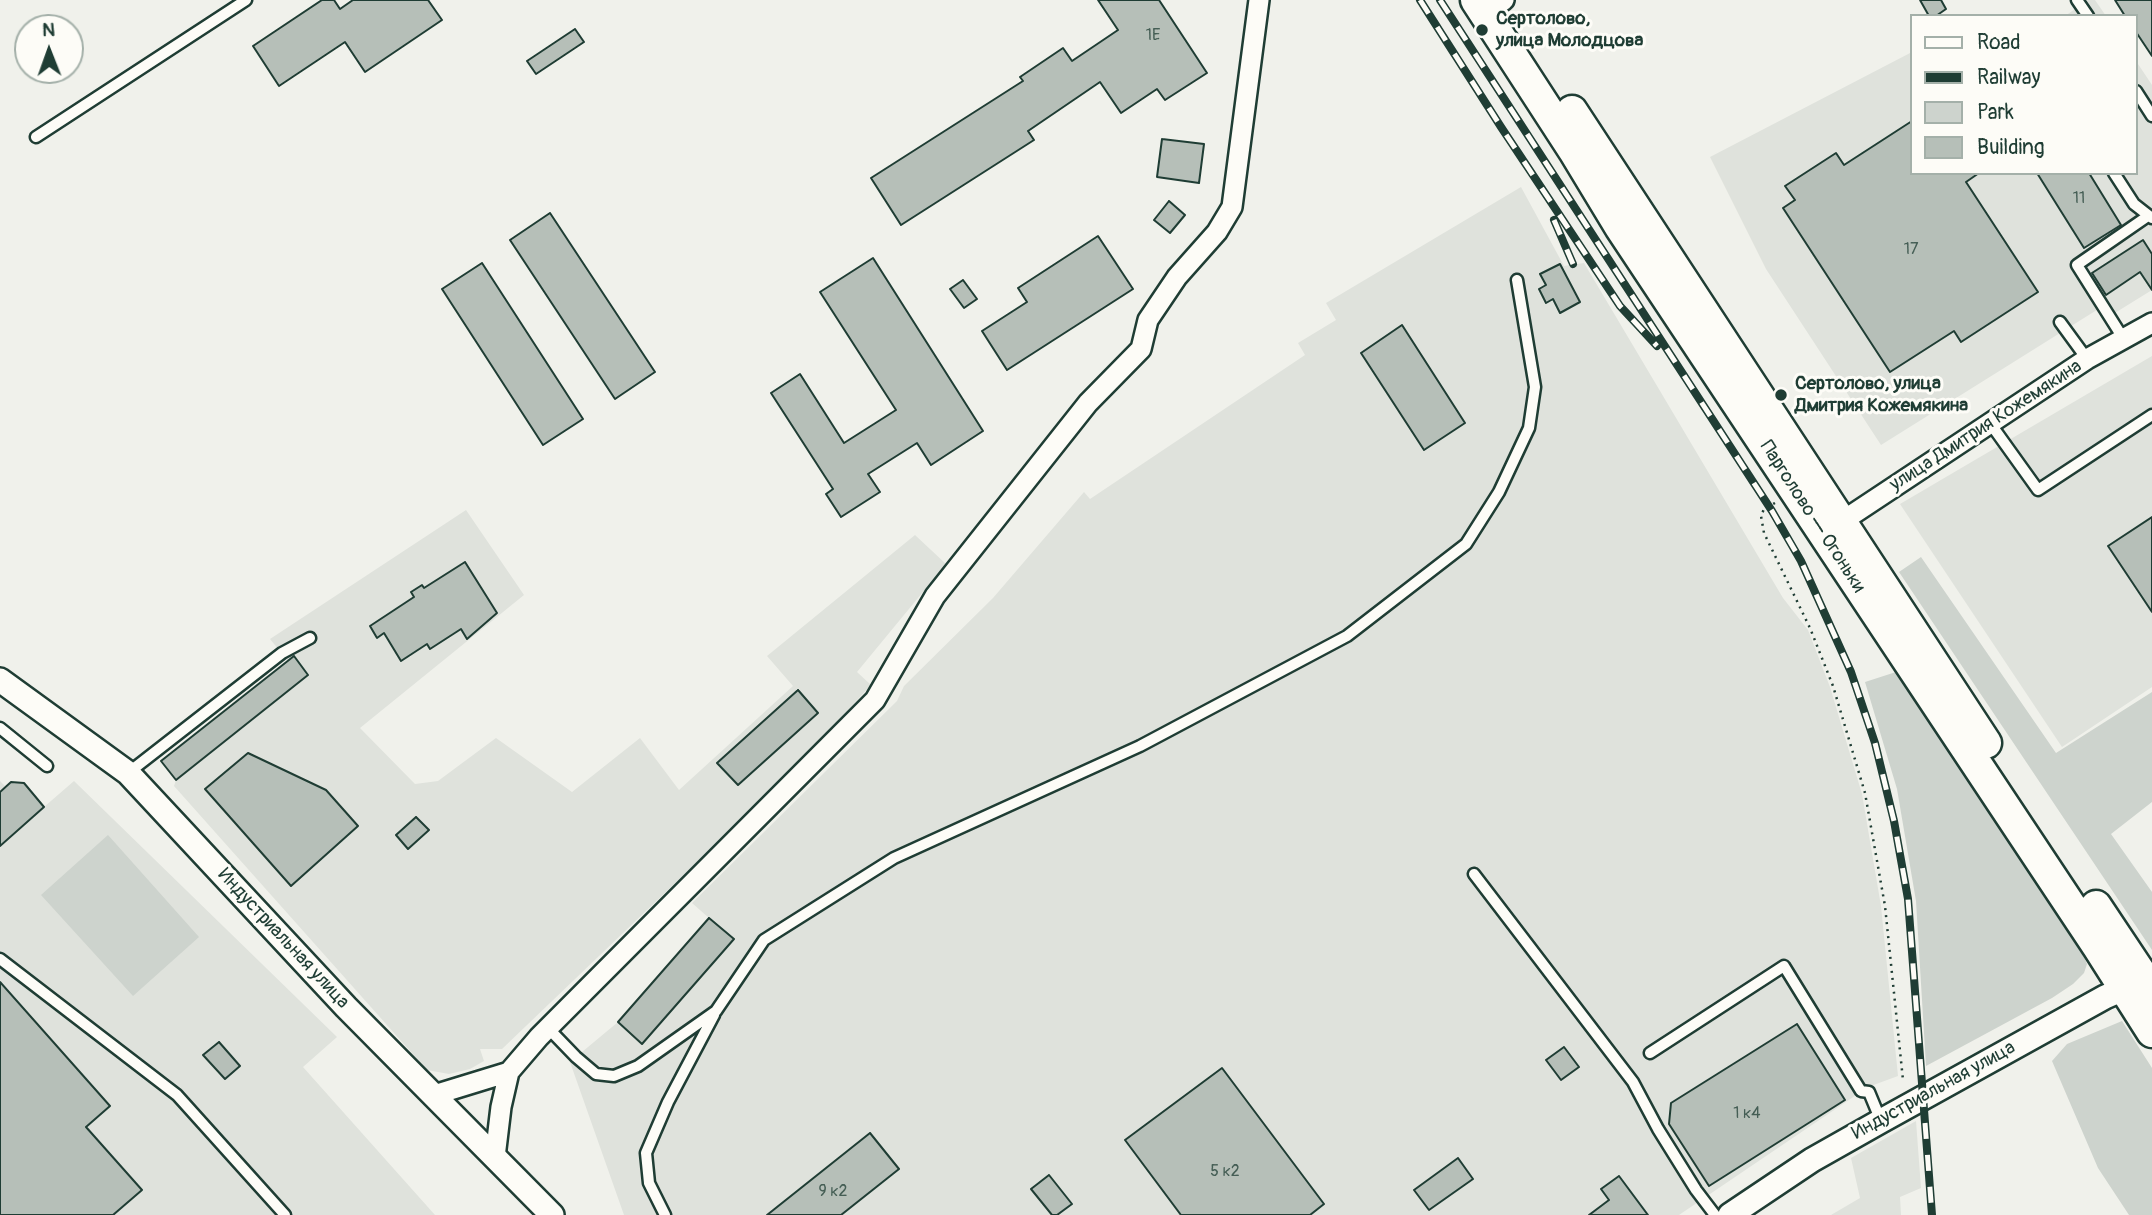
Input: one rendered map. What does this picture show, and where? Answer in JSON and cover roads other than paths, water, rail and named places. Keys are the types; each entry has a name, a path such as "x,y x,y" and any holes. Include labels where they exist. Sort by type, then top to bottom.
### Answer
{"main road":[{"name":"Парголово — Огоньки","path":"1495,1 1574,150 1620,227 1832,528 2143,984 2152,1032"}],"street":[{"path":"495,1157 501,1107 509,1072 548,1028 876,700 935,596 1088,403 1140,349 1148,320 1177,277 1217,232 1232,207 1259,0"},
{"name":"улица Дмитрия Кожемякина","path":"1832,528 2087,359 2152,323"},
{"name":"Индустриальная улица","path":"0,680 128,773 346,1007 552,1215"},
{"name":"Индустриальная улица","path":"1730,1215 1812,1160 1881,1121 2143,984"},
{"path":"434,1095 509,1072"}],"lane":[{"path":"36,137 246,0"},
{"path":"2138,94 2152,116"},
{"path":"2115,175 2134,204 2150,217 2077,265 2123,338"},
{"path":"665,1215 649,1183 646,1153 668,1102 716,1011 764,940 894,858 1140,747 1347,636 1466,544 1499,492 1529,428 1535,387 1517,280"},
{"path":"2060,322 2087,359"},
{"path":"1990,423 2038,490 2152,415"},
{"path":"128,773 282,653 310,638"},
{"path":"0,728 47,766"},
{"path":"1474,874 1633,1082 1658,1129 1715,1215"},
{"path":"0,959 177,1095 285,1215"},
{"path":"1650,1053 1784,966 1861,1091 1869,1092 1881,1121"},
{"path":"548,1028 596,1074 614,1076 638,1066 716,1011"}],"railway":[{"path":"1420,0 1620,306 1657,346"},
{"path":"1440,0 1772,511 1801,561 1851,672 1875,743 1894,821 1908,899 1932,1215"},
{"path":"1554,220 1573,264"}],"place":[{"name":"Сертолово, улица Молодцова","path":"1482,30"},
{"name":"Сертолово, улица Дмитрия Кожемякина","path":"1781,395"}]}
